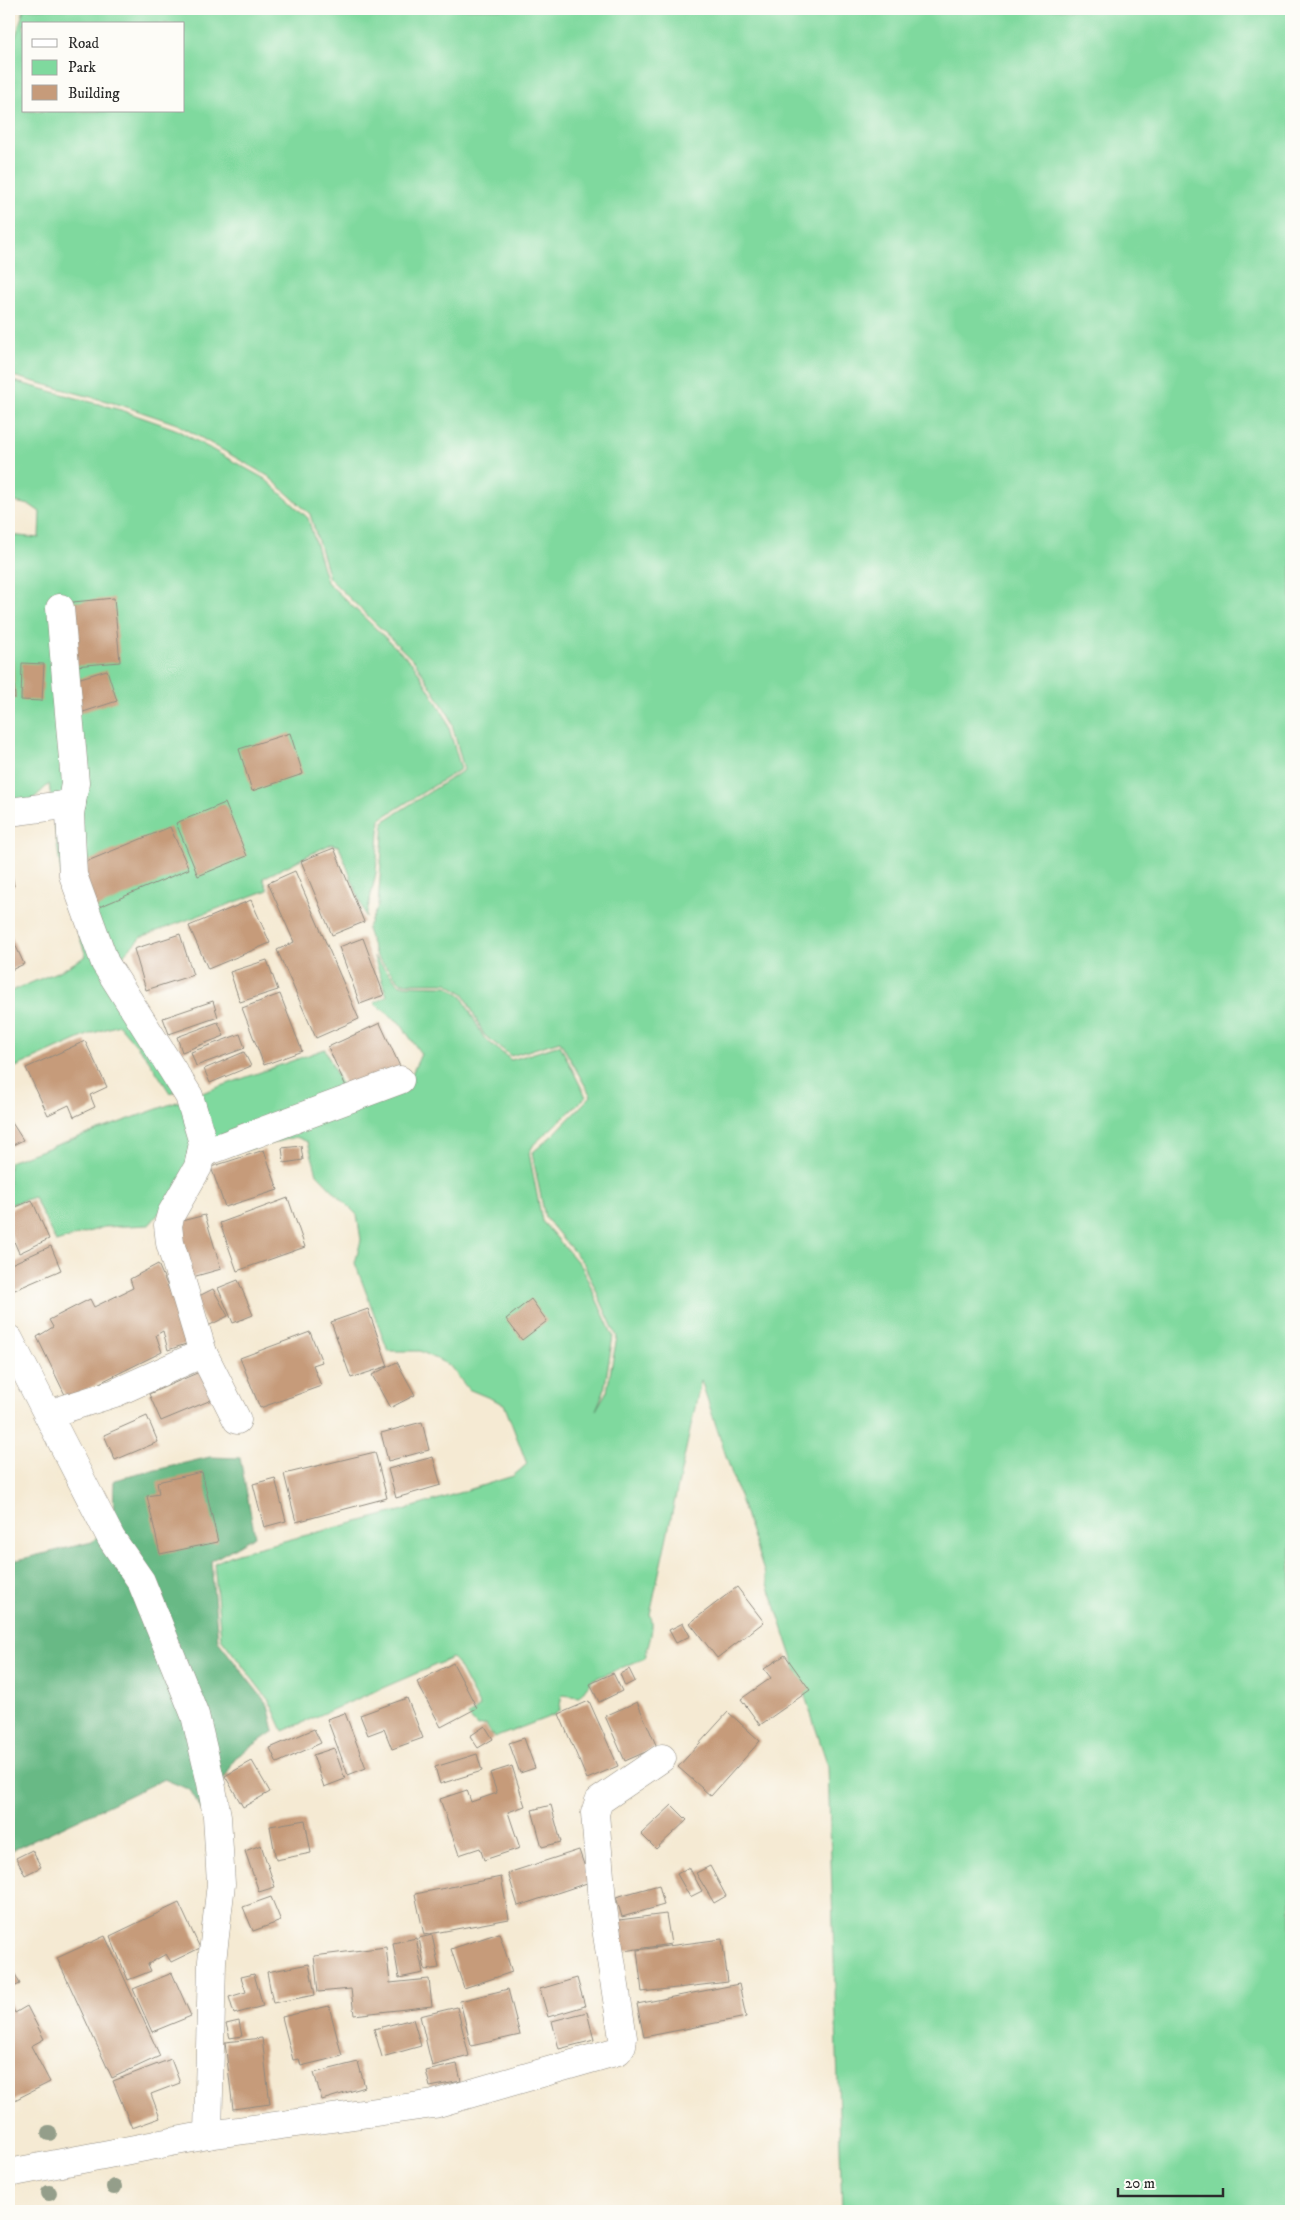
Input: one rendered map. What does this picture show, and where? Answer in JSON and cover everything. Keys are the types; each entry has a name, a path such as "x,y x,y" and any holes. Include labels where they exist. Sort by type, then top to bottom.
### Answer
{"street":[{"path":"60,608 75,783 72,804 71,853 73,875 105,963 189,1096 203,1143 202,1154 198,1167 171,1214 168,1225 170,1243 203,1353 237,1420"},
{"path":"9,812 72,804"},
{"path":"202,1154 400,1080"},
{"path":"9,1339 111,1538 141,1581 195,1715 217,1816 221,1884 212,1961 208,2135"},
{"path":"48,1414 115,1393 203,1353"},
{"path":"9,2173 208,2135 434,2104 618,2051 622,2045 623,2038 602,1902 595,1813 599,1801 662,1758"}],"green space":[{"path":"24,9 1291,9 1291,2211 842,2211 828,1766 701,1380 650,1614 652,1629 645,1658 592,1680 579,1697 562,1695 559,1711 554,1715 494,1738 486,1725 477,1726 468,1716 480,1707 452,1658 283,1731 270,1702 221,1638 214,1563 237,1553 404,1510 513,1476 527,1464 504,1404 468,1389 449,1365 420,1351 388,1351 355,1263 361,1240 357,1215 317,1174 308,1142 296,1137 231,1154 211,1140 168,1203 149,1225 104,1227 56,1242 34,1197 9,1205 9,1162 325,1049 346,1096 411,1076 421,1054 400,1023 374,1003 387,996 374,957 400,985 447,986 461,995 484,1038 511,1060 560,1045 586,1097 534,1144 529,1153 542,1221 582,1267 613,1336 604,1391 596,1410 607,1391 617,1337 584,1264 545,1217 532,1153 554,1134 591,1096 560,1041 511,1056 484,1035 464,994 447,983 401,983 376,956 367,929 378,906 384,821 464,770 450,717 415,662 329,578 310,514 268,476 177,424 121,405 9,375 9,44 16,36"},
{"path":"9,380 121,410 175,429 265,479 308,518 327,582 414,665 446,718 461,769 380,819 376,873 366,917 339,846 331,844 263,878 268,890 141,937 125,953 116,969 192,1087 170,1093 148,1059 119,1025 90,1034 9,1070 9,992 64,969 86,956 63,888 49,784 31,801 9,805 9,535 39,538 40,512 30,505 9,501"},
{"path":"210,1457 240,1458 255,1536 211,1561 218,1641 268,1705 274,1731 235,1758 205,1815 190,1790 164,1779 9,1852 9,1562 92,1542 113,1520 114,1480"}],"building":[{"path":"114,598 120,662 63,667 73,602"},
{"path":"9,660 13,660 15,698 9,698"},
{"path":"22,663 44,664 42,701 21,700"},
{"path":"107,670 117,701 74,715 64,683"},
{"path":"290,733 303,774 252,791 239,749"},
{"path":"225,803 247,856 198,876 176,823"},
{"path":"170,827 189,869 92,910 73,867"},
{"path":"334,848 364,922 332,935 301,861"},
{"path":"9,865 14,886 9,887"},
{"path":"295,871 359,1019 316,1038 277,950 294,942 268,883"},
{"path":"251,900 270,943 208,969 189,926"},
{"path":"9,931 24,964 9,971"},
{"path":"180,934 193,975 146,990 134,949"},
{"path":"363,938 384,995 360,1004 339,947"},
{"path":"267,960 278,990 240,1002 230,972"},
{"path":"280,994 302,1051 264,1065 242,1008"},
{"path":"213,1001 218,1017 169,1034 163,1018"},
{"path":"218,1022 224,1036 182,1052 177,1037"},
{"path":"380,1023 402,1071 350,1095 328,1047"},
{"path":"240,1034 245,1048 196,1066 191,1052"},
{"path":"85,1041 107,1087 90,1095 95,1107 74,1117 69,1105 48,1115 26,1068"},
{"path":"244,1052 251,1066 210,1083 204,1069"},
{"path":"9,1118 23,1140 9,1147"},
{"path":"301,1146 303,1160 284,1163 282,1148"},
{"path":"264,1150 278,1190 225,1207 211,1167"},
{"path":"288,1198 305,1247 237,1271 220,1223"},
{"path":"32,1200 49,1239 19,1253 9,1230 9,1210"},
{"path":"205,1215 221,1269 189,1278 174,1223"},
{"path":"51,1246 61,1270 10,1292 9,1265"},
{"path":"158,1264 192,1342 168,1350 163,1331 156,1335 162,1352 67,1399 37,1337 53,1327 49,1320 90,1299 94,1307 133,1288 130,1279"},
{"path":"238,1280 253,1315 233,1323 218,1288"},
{"path":"213,1289 228,1316 208,1326 193,1299"},
{"path":"531,1299 547,1321 522,1340 506,1319"},
{"path":"368,1309 388,1366 351,1378 331,1322"},
{"path":"310,1332 322,1362 313,1365 321,1386 260,1408 240,1358"},
{"path":"397,1362 415,1395 390,1408 372,1375"},
{"path":"204,1370 216,1398 161,1421 149,1394"},
{"path":"147,1416 158,1442 115,1460 104,1435"},
{"path":"422,1422 429,1450 388,1461 381,1433"},
{"path":"375,1452 387,1498 296,1522 284,1474"},
{"path":"433,1457 441,1485 396,1498 388,1469"},
{"path":"202,1472 218,1542 160,1554 147,1496 159,1494 157,1482"},
{"path":"275,1478 286,1521 264,1527 253,1484"},
{"path":"737,1587 764,1622 717,1658 690,1623"},
{"path":"683,1623 690,1636 676,1643 669,1630"},
{"path":"785,1655 810,1690 760,1725 741,1699 771,1678 764,1669"},
{"path":"453,1663 477,1708 441,1727 417,1682"},
{"path":"629,1669 635,1681 625,1686 620,1674"},
{"path":"613,1673 622,1691 599,1702 590,1684"},
{"path":"407,1698 423,1738 392,1749 384,1729 368,1735 360,1715"},
{"path":"589,1701 618,1766 587,1779 559,1714"},
{"path":"637,1702 657,1747 625,1761 605,1716"},
{"path":"728,1712 760,1741 711,1796 678,1767"},
{"path":"345,1713 366,1768 348,1775 327,1719"},
{"path":"485,1726 493,1739 478,1748 470,1736"},
{"path":"314,1729 321,1743 277,1763 270,1748"},
{"path":"524,1738 535,1768 520,1773 509,1743"},
{"path":"334,1748 345,1779 324,1787 313,1755"},
{"path":"477,1754 482,1771 440,1784 435,1767"},
{"path":"252,1761 270,1792 243,1807 225,1776"},
{"path":"512,1766 525,1806 508,1812 520,1848 484,1860 480,1848 459,1855 440,1799 467,1790 471,1802 497,1793 490,1773"},
{"path":"551,1805 561,1842 542,1847 532,1810"},
{"path":"672,1805 687,1820 656,1849 641,1834"},
{"path":"305,1820 311,1853 276,1860 270,1826"},
{"path":"261,1845 275,1887 259,1892 245,1851"},
{"path":"32,1850 41,1867 25,1875 16,1858"},
{"path":"579,1850 590,1882 518,1906 508,1873"},
{"path":"710,1866 726,1896 714,1903 696,1873"},
{"path":"689,1867 702,1891 690,1897 677,1874"},
{"path":"501,1877 509,1919 424,1935 415,1894"},
{"path":"659,1885 664,1905 622,1917 616,1897"},
{"path":"271,1897 281,1921 253,1931 243,1907"},
{"path":"179,1903 200,1948 171,1962 166,1954 148,1964 151,1971 128,1980 110,1936"},
{"path":"666,1914 671,1944 623,1951 619,1920"},
{"path":"499,1933 512,1972 464,1988 451,1949"},
{"path":"432,1935 439,1968 425,1970 419,1938"},
{"path":"105,1936 160,2056 112,2078 57,1958"},
{"path":"416,1938 423,1973 399,1978 393,1943"},
{"path":"722,1939 728,1982 642,1992 637,1950"},
{"path":"386,1947 390,1983 429,1979 432,2006 354,2015 351,1989 318,1992 314,1956"},
{"path":"9,1962 20,1984 9,1989"},
{"path":"309,1964 315,1995 273,2003 267,1972"},
{"path":"172,1973 191,2016 152,2032 133,1989"},
{"path":"254,1974 263,2006 234,2014 229,1997 246,1992 241,1977"},
{"path":"577,1978 585,2006 548,2017 540,1989"},
{"path":"739,1984 746,2017 644,2037 637,2004"},
{"path":"508,1989 520,2035 471,2046 460,2001"},
{"path":"9,2001 15,2013 27,2006 44,2039 31,2046 50,2082 9,2103"},
{"path":"329,2006 342,2056 301,2066 299,2059 293,2060 282,2017"},
{"path":"457,2007 469,2056 432,2066 420,2016"},
{"path":"587,2012 594,2040 559,2049 552,2021"},
{"path":"413,2019 421,2046 382,2057 374,2029"},
{"path":"239,2021 242,2036 230,2038 226,2024"},
{"path":"262,2038 270,2104 233,2109 225,2042"},
{"path":"171,2059 180,2083 151,2094 160,2118 132,2128 113,2081"},
{"path":"358,2062 365,2087 322,2100 314,2073"},
{"path":"457,2064 461,2081 430,2087 426,2071"}]}
